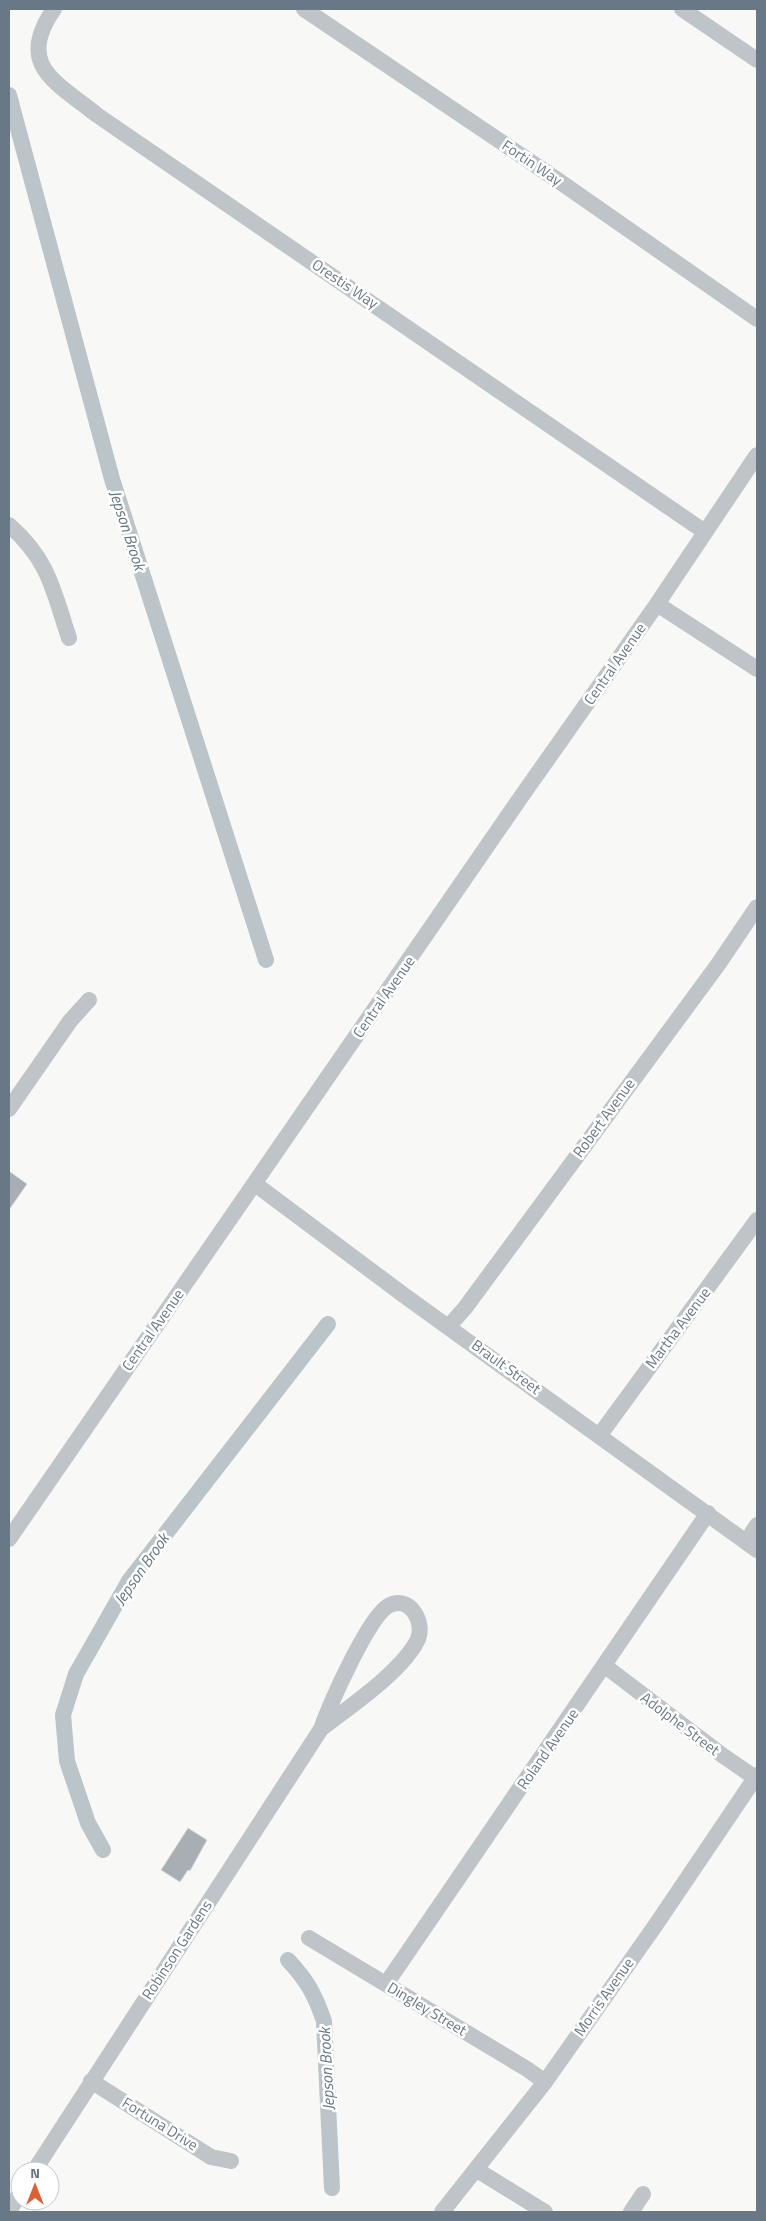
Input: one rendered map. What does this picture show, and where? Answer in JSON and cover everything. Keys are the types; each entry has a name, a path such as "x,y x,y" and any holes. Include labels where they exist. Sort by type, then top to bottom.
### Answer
{"street":[{"name":"Orestis Way","path":"54,9 44,23 38,41 38,59 48,76 97,115 705,532"},
{"name":"Fortin Way","path":"304,9 556,178 757,319"},
{"path":"682,9 757,60"},
{"name":"Central Avenue","path":"9,1539 516,805 658,604 757,455"},
{"path":"9,525 32,548 48,572 69,638"},
{"path":"658,604 757,669"},
{"name":"Robert Avenue","path":"449,1326 465,1308 717,966 757,907"},
{"path":"9,1109 70,1021 89,1000"},
{"name":"Brault Street","path":"255,1184 404,1296 449,1326 752,1546"},
{"name":"Martha Avenue","path":"599,1436 757,1220"},
{"name":"Roland Avenue","path":"386,1984 708,1513"},
{"path":"752,1546 757,1525"},
{"name":"Robinson Gardens","path":"40,2161 321,1729 333,1697 374,1621 388,1606 394,1604 401,1604 412,1609 418,1618 420,1628 418,1638 407,1655 371,1690 321,1729"},
{"name":"Adolphe Street","path":"605,1666 756,1778"},
{"name":"Morris Avenue","path":"442,2212 545,2082 756,1778"},
{"name":"Dingley Street","path":"309,1938 527,2069 545,2082"},
{"name":"Fortuna Drive","path":"91,2081 211,2157 231,2161"},
{"path":"477,2170 545,2212"},
{"path":"632,2212 643,2194"}],"building":[{"path":"9,1171 27,1184 9,1210"},
{"path":"188,1828 207,1840 190,1871 188,1870 180,1882 161,1870"}],"waterway":[{"name":"Jepson Brook","path":"9,95 112,479 266,960"},
{"name":"Jepson Brook","path":"103,1850 88,1823 67,1761 63,1715 76,1674 129,1581 328,1324"},
{"name":"Jepson Brook","path":"288,1960 310,1988 324,2021 332,2188"}]}
